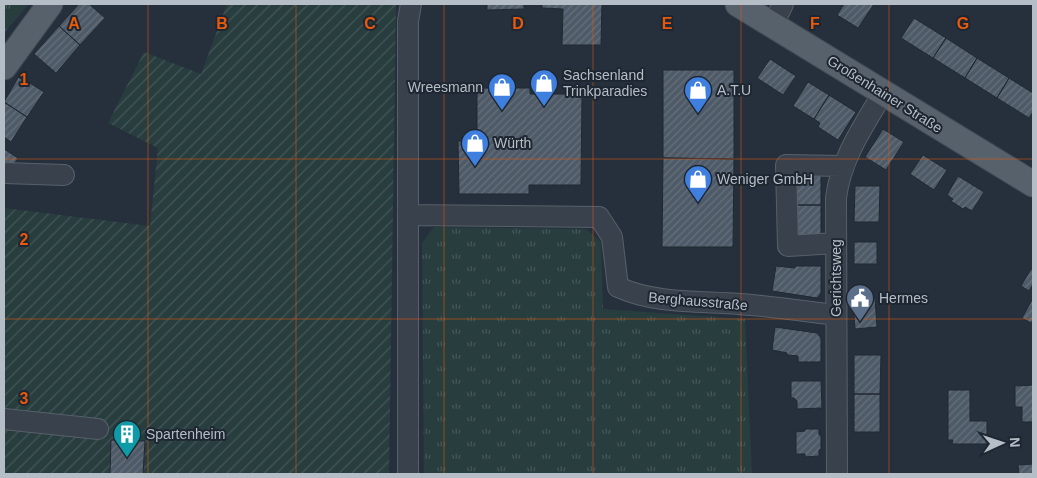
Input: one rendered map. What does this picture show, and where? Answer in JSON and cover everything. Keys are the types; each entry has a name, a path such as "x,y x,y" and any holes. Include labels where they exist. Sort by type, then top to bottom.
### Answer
{"main road":[{"path":"4,67 50,4"},
{"name":"Großenhainer Straße","path":"738,4 778,14 883,93 1033,184"}],"street":[{"path":"408,474 408,21 411,4"},
{"name":"Gerichtsweg","path":"837,474 836,198 843,166 852,146 883,93"},
{"path":"836,243 788,246 786,165 843,166"},
{"path":"4,174 64,175"},
{"name":"Berghausstraße","path":"408,215 599,217 612,237 618,287 634,295 668,300 741,304 835,315"},
{"path":"4,419 98,429"}],"green space":[{"path":"4,4 29,4 4,33"},
{"path":"227,4 396,4 389,474 4,474 4,208 150,226 158,148 108,123 144,52 201,74"},
{"path":"434,227 586,229 601,242 603,309 745,319 752,474 424,474 422,243"}],"building":[{"path":"79,4 89,4 105,18 80,45 59,26"},
{"path":"487,4 524,4 524,9 487,10"},
{"path":"542,4 602,4 601,45 562,45 563,9 542,8"},
{"path":"844,4 874,4 858,28 837,15"},
{"path":"914,18 946,38 933,58 901,38"},
{"path":"59,26 80,45 56,73 34,54"},
{"path":"946,38 977,58 965,78 933,58"},
{"path":"977,58 1009,78 997,98 965,78"},
{"path":"770,59 796,76 783,95 757,78"},
{"name":"A.T.U","path":"663,70 734,70 734,159 663,158"},
{"path":"19,76 44,92 27,117 4,102"},
{"path":"1009,78 1033,93 1033,112 1029,118 997,98"},
{"path":"808,82 829,95 814,119 793,106"},
{"path":"477,88 530,88 530,94 582,94 581,185 529,185 529,194 459,194 458,141 477,141"},
{"path":"829,95 856,112 838,140 818,127 820,123 814,119"},
{"path":"4,102 27,117 11,142 4,137"},
{"path":"883,129 904,142 886,170 865,157"},
{"path":"4,149 18,158 9,172 4,168"},
{"path":"923,155 947,170 934,190 910,174"},
{"name":"Weniger GmbH","path":"663,158 734,159 733,247 662,247"},
{"path":"795,171 821,171 821,205 795,205"},
{"path":"958,176 984,192 972,211 965,207 963,209 951,201 953,199 947,195"},
{"path":"855,186 880,186 879,222 854,222"},
{"path":"795,205 821,205 821,239 795,239"},
{"path":"854,242 877,242 877,264 854,264"},
{"path":"776,266 795,268 795,266 821,266 821,293 817,298 772,291"},
{"path":"1031,269 1033,270 1033,284 1029,291 1021,286"},
{"path":"875,298 877,327 855,329 853,299"},
{"path":"1033,298 1033,320 1031,323 1022,318"},
{"path":"775,327 817,333 821,338 821,362 798,362 798,356 772,350"},
{"path":"854,355 881,355 880,394 854,394"},
{"path":"791,381 821,381 822,408 797,409 797,401 791,398"},
{"path":"1033,385 1033,422 1022,422 1022,407 1015,407 1015,386"},
{"path":"948,390 970,390 970,421 987,421 987,444 952,444 953,440 948,440"},
{"path":"854,394 880,394 880,432 854,432"},
{"path":"805,429 819,429 821,449 819,450 819,456 805,457 805,454 796,454 796,432 805,431"},
{"name":"Spartenheim","path":"111,440 145,441 143,474 110,474"},
{"path":"1033,464 1033,474 1019,474 1018,465"}],"place":[{"name":"Sachsenland Trinkparadies","path":"544,107"},
{"name":"Wreesmann","path":"502,111"},
{"name":"A.T.U","path":"698,114"},
{"name":"Würth","path":"475,167"},
{"name":"Weniger GmbH","path":"698,203"},
{"name":"Hermes","path":"860,322"},
{"name":"Spartenheim","path":"127,458"}]}
